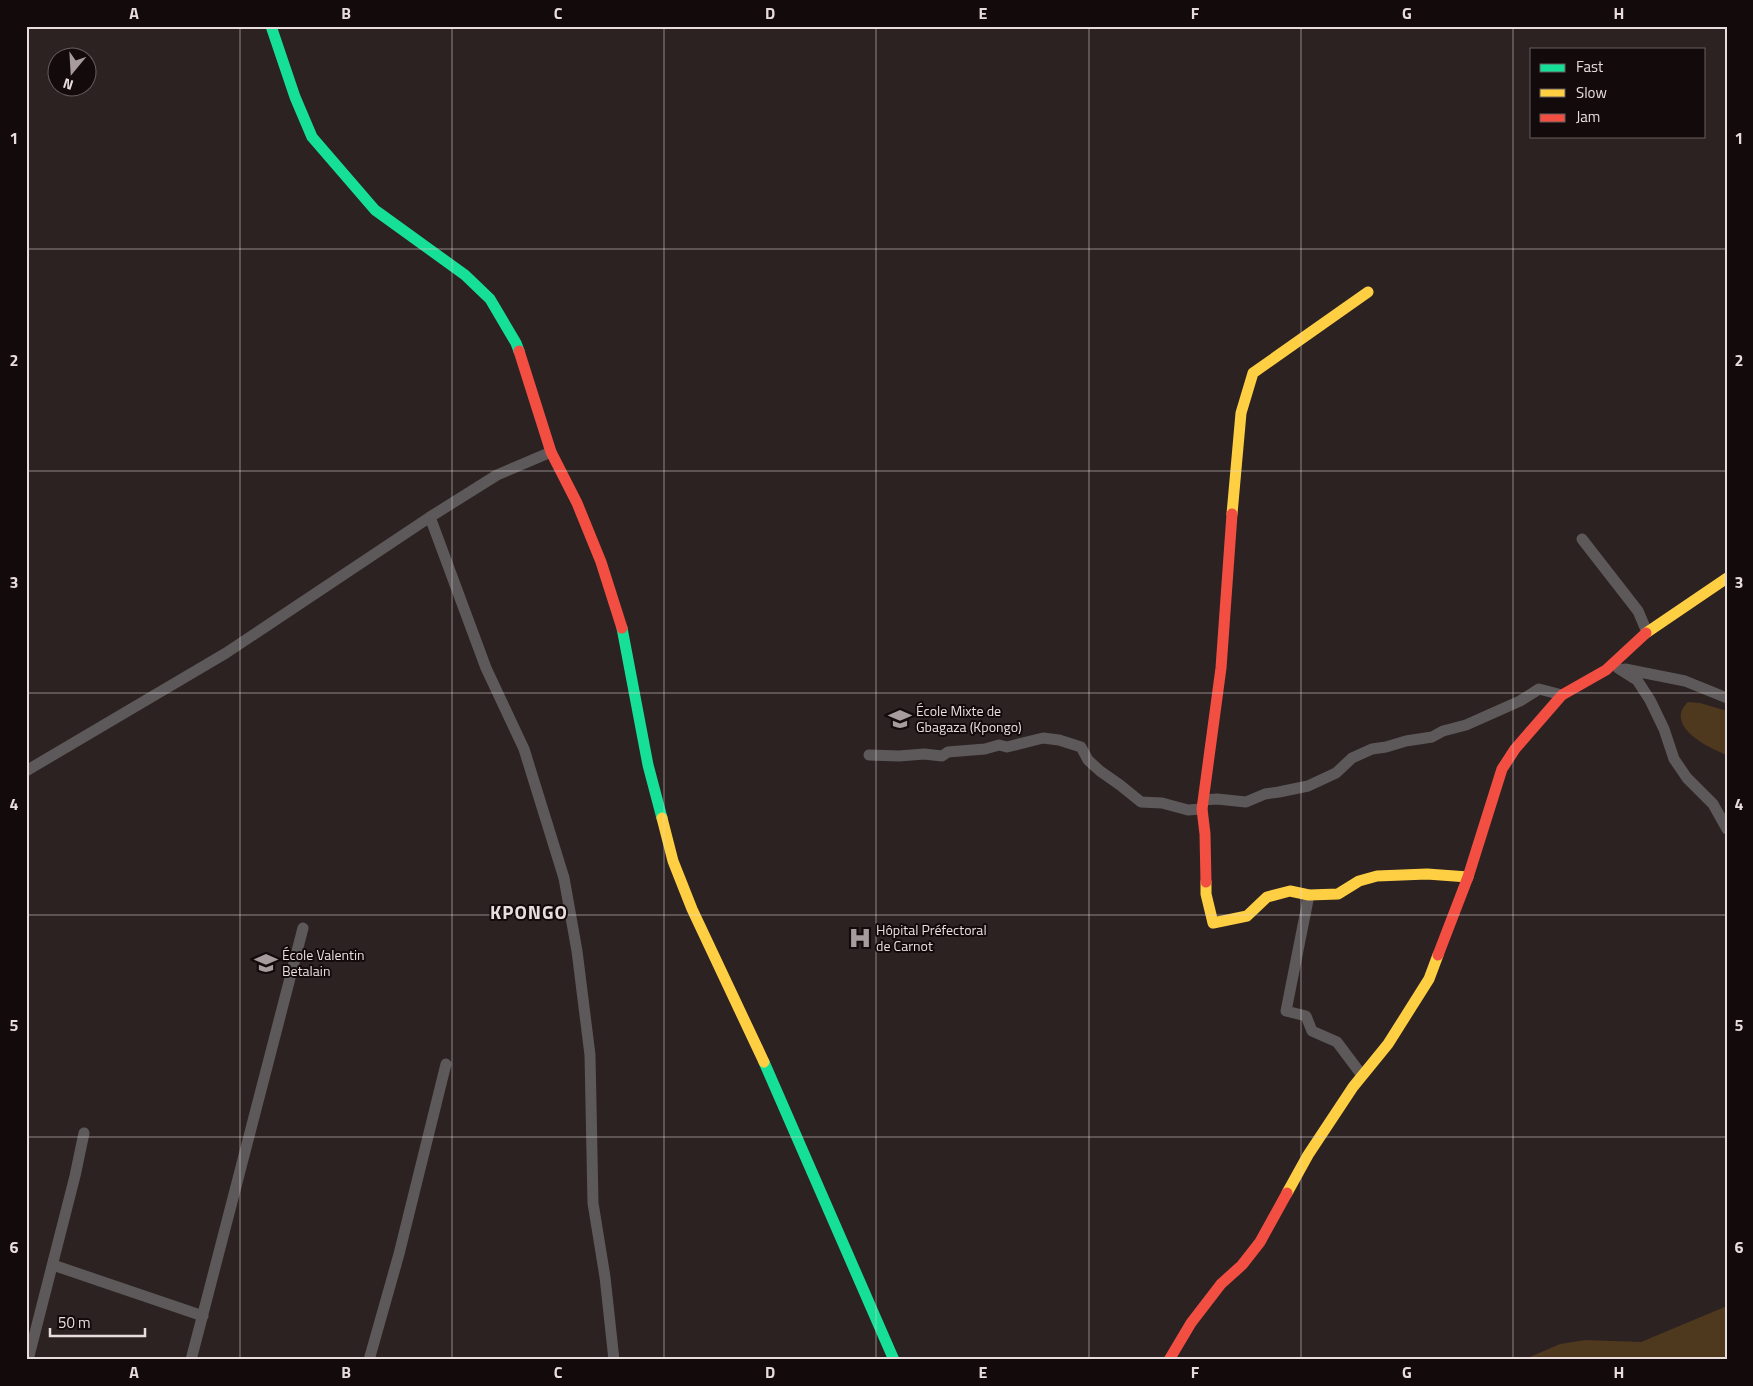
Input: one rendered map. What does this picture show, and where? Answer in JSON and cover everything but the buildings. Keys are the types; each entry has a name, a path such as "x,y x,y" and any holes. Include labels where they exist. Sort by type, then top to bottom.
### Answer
{"street":[{"path":"271,26 295,97 312,137 375,210 465,275 490,299 516,343 552,452 577,503 602,562 620,618 648,764 673,861 692,909 764,1061 894,1360"},
{"path":"1368,292 1253,373 1240,413 1228,557 1222,668 1203,804 1206,894 1213,923 1247,916 1267,897 1290,891 1309,895 1338,894 1359,881 1377,876 1428,874 1468,877"},
{"path":"26,771 226,653 496,475 552,452"},
{"path":"430,517 486,668 524,749 564,878 577,951 590,1055 592,1203 605,1277 614,1360"},
{"path":"1582,540 1638,611 1647,632"},
{"path":"1169,1360 1191,1324 1221,1284 1242,1265 1260,1242 1308,1155 1361,1074 1388,1044 1429,979 1468,877 1502,769 1515,749 1562,695 1612,669 1647,632 1727,578"},
{"path":"1612,669 1685,681 1727,698"},
{"path":"1612,669 1637,680 1650,700 1664,729 1674,758 1687,778 1713,804 1727,829"},
{"path":"869,755 899,756 924,754 942,756 948,752 999,745 1007,747 1043,738 1059,740 1081,747 1088,760 1100,771 1141,802 1162,803 1188,810 1217,799 1246,802 1264,794 1308,786 1336,773 1352,758 1372,749 1432,737 1443,731 1466,725 1520,701 1539,689 1562,695"},
{"path":"1309,895 1286,1011 1306,1016 1312,1031 1337,1042 1361,1074"},
{"path":"190,1360 303,928"},
{"path":"369,1360 399,1254 446,1064"},
{"path":"28,1360 84,1133"},
{"path":"52,1265 203,1316"}],"shaded area":[{"path":"1688,702 1700,703 1727,711 1727,755 1691,735 1685,727 1681,719 1682,711"},
{"path":"1727,1306 1727,1360 1523,1360 1560,1344 1585,1340 1641,1342"}],"traffic: fast":[{"path":"271,26 295,97 312,137 375,210 465,275 490,299 519,351"},
{"path":"622,628 648,765 662,818"},
{"path":"764,1062 894,1360"}],"traffic: slow":[{"path":"1232,514 1241,413 1253,373 1368,292"},
{"path":"1646,633 1727,578"},
{"path":"662,818 673,861 692,909 764,1062"},
{"path":"1206,882 1206,894 1213,923 1247,916 1267,897 1290,891 1309,895 1338,894 1359,881 1377,876 1427,874 1468,877"},
{"path":"1287,1193 1308,1155 1353,1087 1388,1044 1429,979 1438,955"}],"traffic: jam":[{"path":"519,351 551,452 577,503 601,562 622,628"},
{"path":"1206,882 1205,834 1202,809 1221,668 1232,514"},
{"path":"1438,955 1468,877 1502,769 1515,749 1562,695 1606,670 1646,633"},
{"path":"1169,1360 1191,1323 1221,1284 1242,1265 1260,1242 1287,1193"}],"place":[{"name":"École Mixte de Gbagaza (Kpongo)","path":"900,719"},
{"name":"Hôpital Préfectoral de Carnot","path":"860,938"},
{"name":"École Valentin Betalain","path":"266,963"}],"district":[{"name":"KPONGO","path":"529,912"}]}
